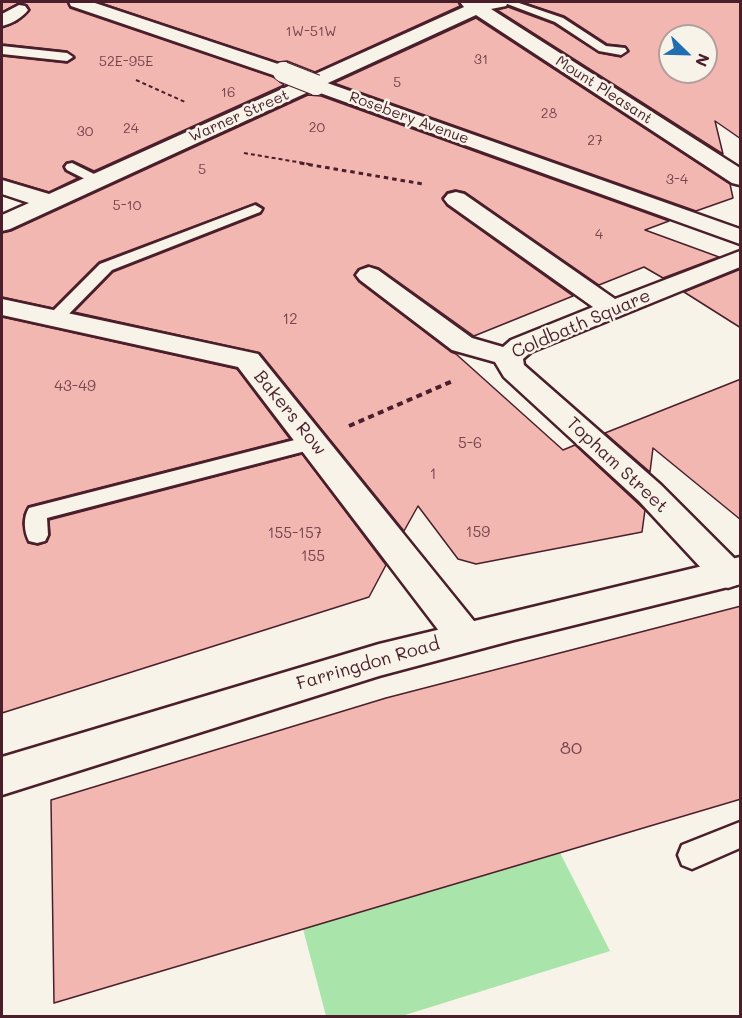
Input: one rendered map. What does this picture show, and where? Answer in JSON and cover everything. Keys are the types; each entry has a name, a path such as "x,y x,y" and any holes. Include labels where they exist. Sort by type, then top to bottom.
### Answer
{"street":[{"name":"Rosebery Avenue","path":"77,2 283,72 741,237"},
{"name":"Warner Street","path":"2,224 48,201 270,103 472,5 500,2"},
{"name":"Mount Pleasant","path":"472,5 741,178"},
{"path":"2,21 19,10"},
{"path":"2,187 48,201"},
{"path":"456,199 614,310"},
{"name":"Coldbath Square","path":"369,275 462,344 508,357 521,346 741,258"},
{"name":"Bakers Row","path":"2,307 248,360 327,436 465,637"},
{"name":"Topham Street","path":"508,357 509,365 514,371 650,493 734,573"},
{"name":"Farringdon Road","path":"2,776 232,703 465,637 734,573"}],"lane":[{"path":"507,2 559,20 603,49 621,51"},
{"path":"2,50 67,57"},
{"path":"72,167 95,180"},
{"path":"54,319 106,267 255,209"},
{"path":"38,535 36,513 327,436"},
{"path":"692,855 741,835"}],"path":[{"path":"136,80 194,106"},
{"path":"242,153 430,185 456,199"},
{"path":"327,436 458,379"}],"green space":[{"path":"554,841 610,951 402,1016 326,1016 302,925"}],"building":[{"path":"2,2 67,2 70,8 273,77 284,85 94,171 73,161 67,162 63,166 65,171 78,178 49,192 2,178 2,56 67,63 75,58 67,51 2,44 2,28 17,22 30,10 27,5 19,3 2,12"},
{"path":"98,2 458,2 460,6 315,72 287,61 278,62"},
{"path":"522,2 741,2 741,139 715,121 723,154 497,10 508,7 554,24 599,53 621,57 629,51 625,46 607,44 564,16"},
{"path":"476,18 730,184 733,198 696,211 334,83"},
{"path":"308,95 321,96 669,221 645,230 719,257 663,278 644,267 599,285 465,192 455,190 447,192 442,198 447,206 573,296 474,336 379,268 368,265 358,269 354,275 359,282 456,354 563,450 575,445 645,510 642,532 476,564 458,559 418,506 404,531 260,353 74,312 113,272 261,214 264,208 256,203 99,262 53,308 2,297 2,233 11,231"},
{"path":"741,269 741,328 684,292"},
{"path":"2,317 237,369 290,439 28,506 23,524 28,543 38,545 47,542 50,535 49,520 302,454 386,565 369,597 2,713"},
{"path":"741,379 741,520 653,448 650,472 605,433"},
{"path":"741,606 741,799 54,1003 51,800 386,698"}]}
